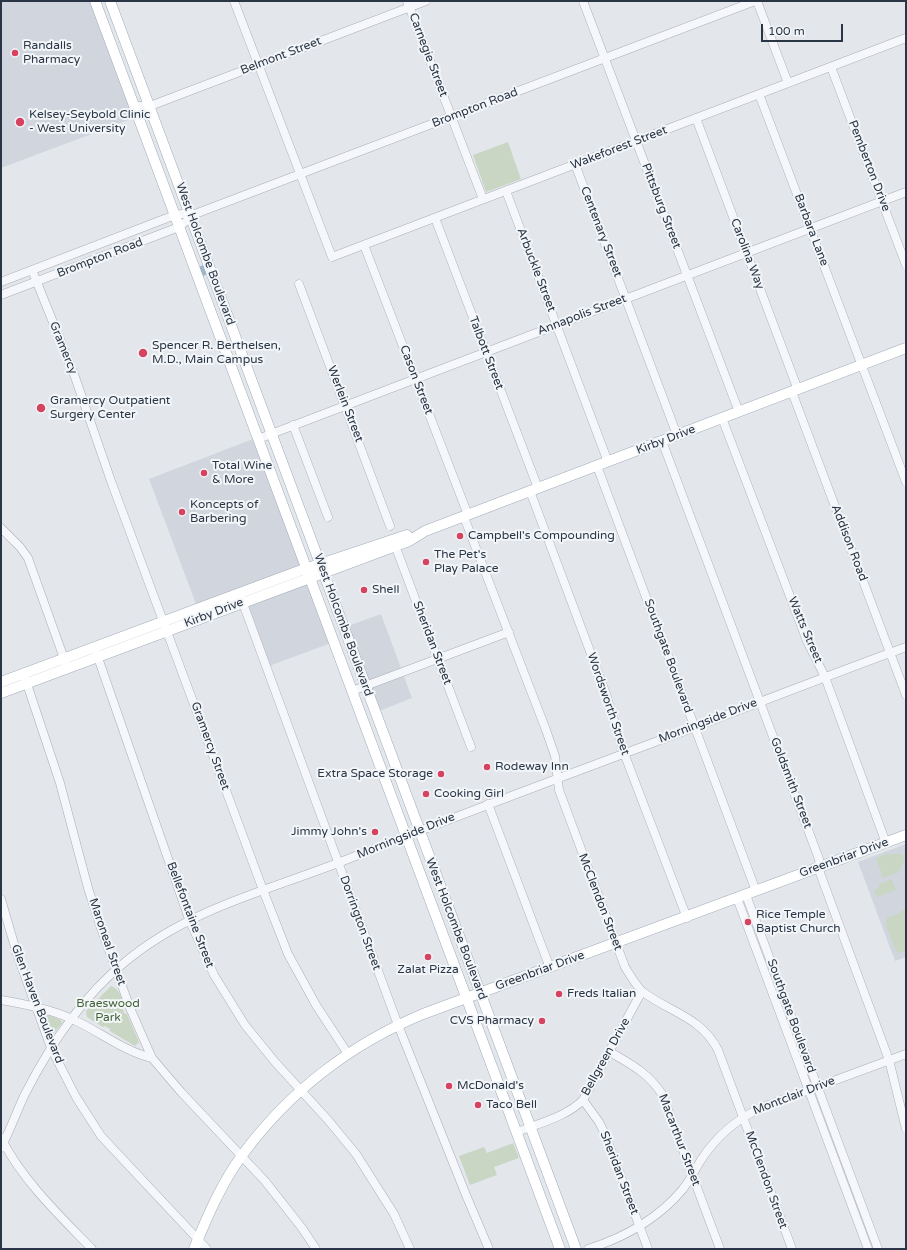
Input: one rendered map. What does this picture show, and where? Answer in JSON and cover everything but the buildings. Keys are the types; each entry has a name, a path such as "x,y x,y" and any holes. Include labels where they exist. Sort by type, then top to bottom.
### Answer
{"main road":[{"name":"West Holcombe Boulevard","path":"109,1 192,215 272,434 576,1249"},
{"name":"West Holcombe Boulevard","path":"96,3 560,1249"},
{"name":"Kirby Drive","path":"1,693 25,679 308,573 394,543 407,535 425,531 466,516 906,348"},
{"name":"Kirby Drive","path":"1,682 25,679"},
{"name":"Greenbriar Drive","path":"194,1249 226,1180 242,1155 285,1104 300,1090 348,1054 398,1025 906,835"},
{"path":"490,1060 497,1058 503,1070 510,1071"}],"street":[{"path":"96,3 109,1"},
{"path":"234,1 300,174"},
{"name":"Belmont Street","path":"134,106 150,106 258,65 409,4 426,1"},
{"name":"Pittsburg Street","path":"583,1 739,412"},
{"path":"756,1 788,83"},
{"name":"Brompton Road","path":"1,282 175,215 192,215 756,1"},
{"name":"Carnegie Street","path":"409,4 483,199"},
{"name":"Wakeforest Street","path":"300,174 332,257 906,38"},
{"name":"Pemberton Drive","path":"831,67 906,265"},
{"name":"Barbara Lane","path":"759,94 906,482"},
{"name":"Carolina Way","path":"696,118 747,252 795,391"},
{"name":"Centenary Street","path":"575,164 677,435"},
{"name":"Arbuckle Street","path":"506,191 608,462"},
{"name":"Annapolis Street","path":"258,438 272,434 906,192"},
{"name":"Brompton Road","path":"1,295 179,227 192,215"},
{"name":"Talbott Street","path":"435,218 486,352 534,490"},
{"name":"Cason Street","path":"364,245 466,516"},
{"path":"91,247 96,259"},
{"name":"Gramercy","path":"32,270 93,428"},
{"name":"Werlein Street","path":"299,284 390,526"},
{"name":"Addison Road","path":"795,391 906,695"},
{"name":"Watts Street","path":"722,418 807,641 825,677 886,843"},
{"path":"293,426 328,517"},
{"name":"Gramercy Street","path":"93,428 288,954 316,1005 348,1054"},
{"name":"Goldsmith Street","path":"662,441 819,858 820,873 889,1060 906,1128"},
{"name":"Southgate Boulevard","path":"597,466 694,727 809,1090 868,1249"},
{"name":"Wordsworth Street","path":"534,490 606,694 624,752 687,918"},
{"name":"McClendon Street","path":"466,516 508,632 552,745 557,768 558,790 616,944 629,974 642,991 697,1024 712,1039 718,1050 792,1249"},
{"path":"1,528 28,558 66,664"},
{"name":"Sheridan Street","path":"394,543 471,747"},
{"name":"Dorrington Street","path":"241,598 398,1025 489,1249"},
{"path":"352,691 508,632"},
{"name":"Morningside Drive","path":"2,1143 25,1095 51,1048 92,994 116,970 134,955 190,919 230,901 338,863 624,752 906,647"},
{"name":"Bellefontaine Street","path":"96,653 190,919 214,975 228,1000 245,1025 275,1062 328,1120 356,1154 394,1214 410,1249"},
{"name":"Maroneal Street","path":"25,679 60,783 88,888 116,970 135,1020 152,1058 181,1092 242,1155 283,1203 316,1249"},
{"path":"488,804 550,968"},
{"name":"Southgate Boulevard","path":"746,895 878,1249"},
{"name":"Glen Haven Boulevard","path":"1,899 17,954 35,1006 51,1048 76,1098 102,1136 208,1249"},
{"name":"Bellgreen Drive","path":"517,1132 568,1112 583,1100 642,991"},
{"path":"1,1000 35,1006 72,1019 135,1053 152,1058"},
{"name":"Macarthur Street","path":"610,1052 641,1070 654,1082 662,1094 720,1249"},
{"name":"Montclair Drive","path":"588,1249 608,1243 640,1227 668,1205 684,1187 714,1143 734,1123 743,1117 763,1107 906,1054"},
{"name":"Sheridan Street","path":"583,1100 599,1122 605,1134 648,1249"},
{"path":"2,1143 34,1187 61,1218 92,1249"}],"shaded area":[{"path":"1,1 92,1 134,118 1,168"},
{"path":"253,439 331,643 269,666 241,587 196,604 149,479"},
{"path":"381,614 412,698 379,711 348,626"},
{"path":"906,844 906,957 895,961 858,862"}],"green space":[{"path":"508,142 521,179 486,192 473,155"},
{"path":"887,854 902,854 905,860 898,873 883,878 876,858"},
{"path":"892,879 896,890 877,897 874,890 879,888 879,884"},
{"path":"906,907 906,951 900,953 896,951 885,923 887,918 899,913"},
{"name":"Braeswood Park","path":"111,986 119,992 122,998 125,1007 123,1009 124,1013 127,1014 139,1042 135,1046 110,1031 110,1029 105,1026 103,1027 87,1017 86,1011"},
{"path":"44,1015 61,1020 62,1023 53,1034 50,1034"},
{"path":"513,1143 519,1158 494,1167 497,1175 470,1185 459,1156 484,1147 487,1153"}],"place":[{"name":"Randalls Pharmacy","path":"15,53"},
{"name":"Kelsey-Seybold Clinic - West University","path":"20,122"},
{"name":"Spencer R. Berthelsen, M.D., Main Campus","path":"143,353"},
{"name":"Gramercy Outpatient Surgery Center","path":"41,408"},
{"name":"Total Wine & More","path":"204,473"},
{"name":"Koncepts of Barbering","path":"182,512"},
{"name":"Campbell's Compounding","path":"460,536"},
{"name":"The Pet's Play Palace","path":"426,562"},
{"name":"Shell","path":"364,590"},
{"name":"Rodeway Inn","path":"487,767"},
{"name":"Extra Space Storage","path":"441,774"},
{"name":"Cooking Girl","path":"426,794"},
{"name":"Jimmy John's","path":"375,832"},
{"name":"Rice Temple Baptist Church","path":"748,922"},
{"name":"Zalat Pizza","path":"428,957"},
{"name":"Freds Italian","path":"559,994"},
{"name":"CVS Pharmacy","path":"542,1021"},
{"name":"McDonald's","path":"449,1086"},
{"name":"Taco Bell","path":"478,1105"}]}
